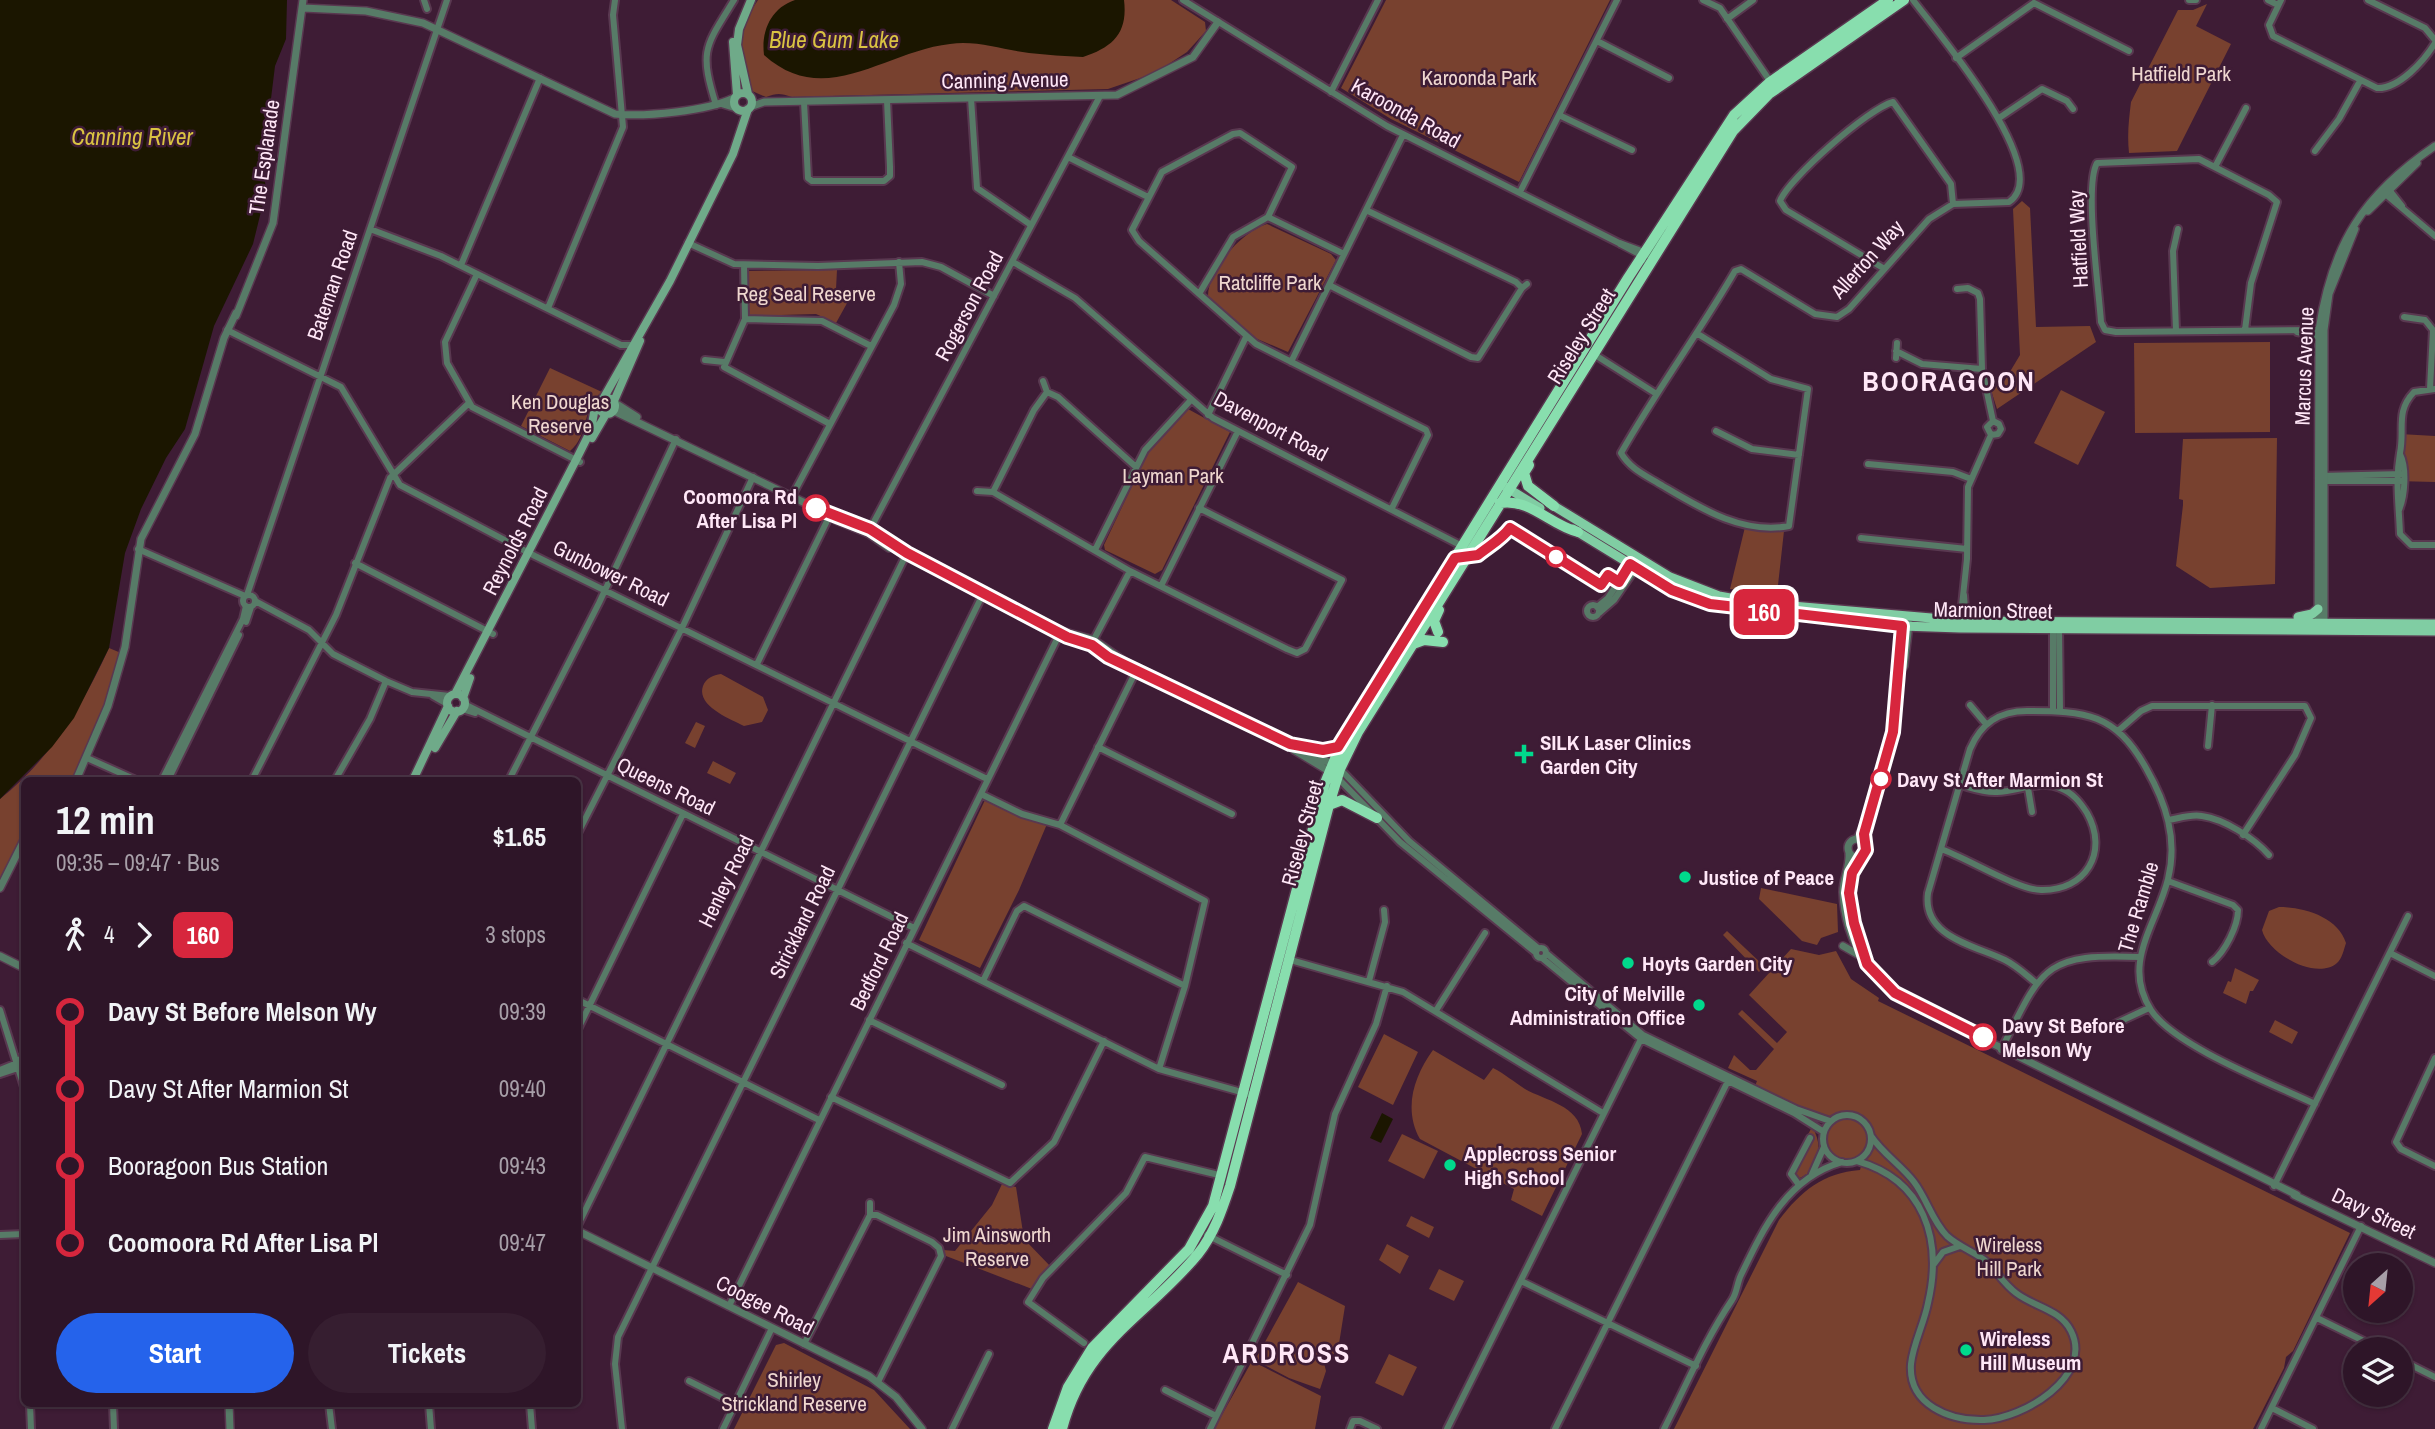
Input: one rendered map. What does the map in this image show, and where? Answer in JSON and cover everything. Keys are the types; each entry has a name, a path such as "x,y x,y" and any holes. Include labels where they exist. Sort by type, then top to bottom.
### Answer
{"highway":[{"name":"Riseley Street","path":"1247,1094 1329,805 1338,747 1462,546 1545,431 1642,256 1716,139 1734,115 1888,0"},
{"name":"Riseley Street","path":"1062,1429 1092,1347 1192,1261 1205,1234 1213,1206 1226,1178 1335,770 1500,503 1508,483 1589,351 1643,273 1733,131 1773,86 1905,0"},
{"path":"1545,431 1543,442 1524,473 1528,486 1555,506"},
{"path":"1500,503 1521,503 1563,528 1578,532"},
{"path":"1412,645 1441,637 1434,621 1442,605 1442,597"},
{"path":"1295,745 1323,750 1338,747"},
{"path":"1329,805 1342,800 1377,818"},
{"name":"Riseley Street","path":"1053,1429 1068,1387 1092,1347 1205,1234"}],"main road":[{"path":"742,124 737,108 733,34 745,0"},
{"path":"749,108 749,95 737,45 738,29 751,0"},
{"name":"Canning Avenue","path":"736,96 749,95"},
{"name":"Canning Avenue","path":"737,108 749,108"},
{"name":"Reynolds Road","path":"578,461 612,407 649,319 733,154 749,108"},
{"name":"Reynolds Road","path":"416,777 578,461 591,430 595,407 602,400 649,319"},
{"path":"602,400 612,407 600,410 602,400"},
{"name":"Marmion Street","path":"1508,483 1555,506 1672,590 1710,604 1963,625 2435,624"},
{"name":"Marmion Street","path":"1508,483 1578,532 1636,562"},
{"path":"2262,622 2308,615 2318,608"},
{"name":"Marmion Street","path":"2056,625 2262,622 2435,631"}],"street":[{"path":"424,0 428,9"},
{"name":"Bateman Road","path":"164,777 243,619 320,375 447,0"},
{"path":"548,308 621,134 622,115 612,15 615,0"},
{"path":"719,104 707,76 704,52 734,0"},
{"name":"Karoonda Road","path":"1183,0 1403,135 1620,244 1640,251 1642,256"},
{"path":"1331,92 1378,0"},
{"path":"1520,192 1617,0"},
{"path":"1703,0 1720,8 1773,86"},
{"path":"1727,19 1753,0"},
{"path":"1883,268 1786,210 1780,201 1784,192 1821,154 1877,109 1893,102 1951,184 1953,204 2008,202 2019,190 2018,164 2012,142 2000,118 1913,0"},
{"path":"2189,0 2196,0"},
{"path":"2268,0 2280,3 2269,25 2273,36 2360,81 2384,88 2421,64 2435,42 2425,29 2368,0"},
{"path":"1956,58 2035,2 2129,51"},
{"name":"Canning Avenue","path":"303,4 381,13 437,28 603,109 622,115 719,104 736,96"},
{"name":"The Esplanade","path":"77,777 89,759 125,647 136,569 147,530 195,434 222,349 273,223 303,4"},
{"name":"Canning Avenue","path":"749,108 764,102 1100,96 1126,92 1198,53 1218,22"},
{"path":"1597,41 1669,78"},
{"path":"461,265 540,78"},
{"path":"2315,151 2339,119 2360,81"},
{"path":"2000,118 2042,89 2067,101 2073,109"},
{"name":"Canning Avenue","path":"749,95 764,102"},
{"name":"Rogerson Road","path":"869,531 1100,96"},
{"path":"971,98 977,188 1031,225"},
{"path":"804,102 808,178 812,181 884,181 890,176 887,100"},
{"name":"Canning Avenue","path":"719,104 737,108"},
{"path":"2216,165 2246,108"},
{"path":"1559,115 1632,150"},
{"path":"1199,294 1233,237 1268,217 1295,165 1240,133 1233,134 1162,172 1134,223 1133,234 1199,294 1247,337 1291,362 1429,429 1392,508"},
{"path":"1291,362 1403,135"},
{"name":"Marcus Avenue","path":"2321,626 2321,333 2329,294 2338,265 2355,230 2384,189 2435,149"},
{"path":"1068,157 1147,197"},
{"name":"Hatfield Way","path":"2245,330 2251,283 2277,202 2216,165 2182,158 2097,163 2094,169 2092,207 2101,322 2105,330 2321,333"},
{"path":"2384,189 2435,236"},
{"name":"Allerton Way","path":"1799,456 1792,522 1783,527 1751,525 1705,511 1629,466 1620,453 1655,393 1698,334 1734,271 1741,269 1824,317 1838,317 1849,309 1928,219 1953,204"},
{"path":"1329,285 1479,361 1525,286 1366,210"},
{"path":"1268,217 1344,254"},
{"path":"370,229 461,265 621,345 633,345"},
{"path":"2176,330 2173,251 2178,229"},
{"path":"1643,273 1642,256 1650,254 1661,237 1667,234"},
{"path":"688,243 723,261 744,265 830,266 899,261 931,264 994,296"},
{"path":"792,496 899,291 899,261"},
{"name":"Davenport Road","path":"1013,262 1075,298 1208,415 1462,546"},
{"path":"744,265 745,318 724,367 830,424"},
{"path":"477,274 444,348 447,362 476,410 578,461"},
{"path":"1957,289 1968,288 1978,293 1980,299 1982,369 1993,421"},
{"path":"2404,317 2425,320 2433,330 2433,389 2414,392 2400,413 2400,534 2406,542 2435,545"},
{"path":"745,318 822,321 871,346"},
{"name":"Gunbower Road","path":"229,331 320,375 344,390 400,485 604,590 987,779"},
{"path":"1698,334 1771,379 1808,389 1799,456 1752,450 1716,431"},
{"path":"1208,415 1247,337"},
{"path":"1897,343 1896,355 1922,363 1982,369"},
{"path":"621,345 626,355"},
{"path":"1589,351 1655,393"},
{"path":"705,360 724,362"},
{"path":"1042,381 1047,392 1058,397 1136,467"},
{"path":"993,492 1034,410 1047,392"},
{"path":"1095,550 1145,450 1190,401"},
{"path":"254,777 336,615 393,475 470,402"},
{"path":"612,407 830,515 845,526 869,531 888,548 907,553 1061,631 1093,642 1127,663 1295,745 1335,770 1409,841 1537,950 1537,956 1544,955 1642,1037 1814,1123 1824,1132"},
{"path":"1963,625 1971,479 1991,435 2001,429 1999,424 1993,421"},
{"path":"1991,435 1987,427 1993,421"},
{"path":"1161,586 1238,431"},
{"path":"511,777 676,439"},
{"path":"1868,464 1953,472 1971,479"},
{"path":"581,827 682,628 753,477"},
{"path":"2321,479 2400,477"},
{"name":"Marcus Avenue","path":"2321,479 2318,608 2321,626"},
{"path":"977,491 993,492 1130,571 1297,653 1305,649 1342,580 1199,508"},
{"path":"757,664 830,515"},
{"path":"1861,538 1967,549"},
{"name":"Queens Road","path":"140,550 309,630 333,654 386,681 412,692 456,703 914,928"},
{"name":"Henley Road","path":"581,1219 907,553"},
{"path":"1598,610 1620,592 1636,562"},
{"path":"355,564 491,633"},
{"path":"1093,642 1130,571"},
{"name":"Strickland Road","path":"622,1429 615,1352 618,1337 984,592"},
{"name":"Bateman Road","path":"169,777 249,601"},
{"path":"1860,840 1888,753 1900,671 1904,666 1906,622"},
{"path":"2056,625 2057,711"},
{"name":"Bedford Road","path":"729,1306 1061,631"},
{"path":"1060,825 1137,668"},
{"path":"337,777 370,719 386,681"},
{"path":"1970,705 1986,724 1973,741 1927,900 1932,920 1948,935 2007,961 2036,983"},
{"path":"2208,746 2212,705"},
{"path":"2119,730 2152,706 2305,706 2311,718 2295,755 2244,835"},
{"name":"The Ramble","path":"1986,724 2012,712 2057,711 2095,716 2119,730 2145,765 2169,820 2171,852 2168,881 2140,957 2140,981 2150,1008 2162,1023 2187,1041 2315,1104"},
{"path":"1098,747 1232,814"},
{"path":"89,759 128,777"},
{"path":"1335,770 1377,818 1467,898 1537,950"},
{"path":"1941,849 2035,890 2059,887 2081,875 2093,862 2098,841 2094,827 2081,803 2058,786 2044,784 1990,792 1960,785"},
{"path":"2028,788 2032,812"},
{"path":"981,794 1022,814 1060,825 1205,901 1185,986 1159,1069"},
{"path":"581,1023 683,814"},
{"path":"2169,820 2196,815 2208,817 2244,835 2269,855"},
{"name":"Davy Street","path":"1867,964 1854,923 1849,893 1852,873 1866,850 1860,840 1848,845 1843,893 1849,926 1860,957 1895,993 2072,1083 2080,1090 2108,1101 2435,1263"},
{"path":"0,888 21,847"},
{"path":"1849,854 1860,857"},
{"path":"2168,881 2232,905 2238,910 2238,917 2221,955 2212,962"},
{"path":"982,981 1017,911 1024,906 1185,986"},
{"path":"1369,981 1385,922 1384,910"},
{"path":"2275,1184 2408,916"},
{"path":"1437,1009 1485,933"},
{"path":"906,943 1159,1069 1247,1094"},
{"path":"1843,946 1860,957"},
{"path":"2390,953 2435,976"},
{"path":"0,957 21,967"},
{"path":"2002,1048 2036,983 2056,967 2078,958 2140,957"},
{"path":"1287,959 1387,986 1437,1009 1603,1113"},
{"path":"1210,1429 1313,1218 1338,1107 1376,1024 1387,986"},
{"path":"581,1002 819,1120"},
{"path":"2106,1028 2150,1008"},
{"path":"0,1010 9,1043 20,1064 0,1072"},
{"path":"869,1020 1002,1085"},
{"path":"1447,1429 1642,1037"},
{"path":"831,1097 1010,1183 1054,1142 1104,1041"},
{"path":"9,1043 14,1051 21,1054"},
{"path":"2435,1058 2397,1144 2401,1149 2435,1166"},
{"path":"1729,1079 1830,1121"},
{"path":"1555,1429 1729,1079"},
{"path":"1664,1429 1720,1317 1734,1297 1736,1284 1765,1226 1799,1185 1812,1174 1842,1162 1857,1161 1884,1170 1907,1188 1926,1223 1934,1264 1928,1307 1911,1363 1911,1378 1921,1399 1946,1414 1976,1420 2004,1418 2040,1400 2071,1367 2075,1350 2070,1329 2056,1314 2018,1295 1989,1264 1960,1246 1938,1225 1914,1182 1871,1136 1862,1120 1841,1115 1830,1121 1824,1132 1824,1147 1812,1174"},
{"path":"1857,1161 1867,1150 1871,1136"},
{"path":"1799,1185 1791,1174 1810,1138"},
{"path":"1824,1147 1828,1154 1842,1162"},
{"path":"1092,1347 1028,1302 1043,1278 1126,1193 1145,1157 1226,1178"},
{"path":"804,1344 870,1214 870,1203"},
{"path":"870,1214 932,1242 941,1251 941,1256 878,1382"},
{"path":"2261,1429 2361,1226"},
{"name":"Coogee Road","path":"581,1232 878,1382 896,1397 922,1429"},
{"path":"0,1235 21,1234"},
{"path":"1205,1234 1287,1275"},
{"path":"1934,1264 1943,1252 1960,1246"},
{"path":"1521,1281 1696,1366"},
{"path":"2317,1318 2356,1337"},
{"path":"723,1429 772,1328"},
{"path":"952,1429 989,1354"},
{"path":"2413,1366 2435,1377"},
{"path":"689,1381 735,1404"},
{"path":"1165,1390 1216,1416"},
{"path":"30,1407 31,1429"},
{"path":"113,1407 114,1429"},
{"path":"229,1407 230,1429"},
{"path":"329,1407 332,1429"},
{"path":"429,1407 431,1429"},
{"path":"530,1407 532,1429"},
{"path":"2272,1408 2313,1429"},
{"path":"1350,1429 1353,1422 1360,1421 1377,1429"}],"green space":[{"path":"758,0 1171,0 1205,22 1206,31 1187,52 1155,73 1108,89 792,97 779,94 766,97 752,91 742,56 743,33"},
{"name":"Karoonda Park","path":"1386,0 1610,0 1519,182 1391,119 1341,88"},
{"name":"Hatfield Park","path":"2207,4 2196,26 2231,44 2177,151 2129,153 2131,102 2178,10 2193,10"},
{"path":"2022,201 2030,208 2036,327 2090,326 2096,342 1997,409 1990,387 2002,385 2020,355 2013,209"},
{"name":"Ratcliffe Park","path":"1267,224 1331,254 1336,260 1288,352 1255,338 1208,296 1214,275 1228,253 1247,235"},
{"name":"Reg Seal Reserve","path":"837,270 836,289 851,296 836,323 816,314 747,316 748,271"},
{"path":"2270,342 2270,432 2135,433 2134,343"},
{"name":"Ken Douglas Reserve","path":"550,368 602,392 591,405 580,437 570,451 521,426"},
{"path":"2061,390 2105,412 2078,465 2034,443"},
{"name":"Layman Park","path":"1188,409 1230,432 1162,570 1155,574 1105,550 1104,545 1147,454"},
{"path":"2400,434 2435,436 2435,482 2396,481"},
{"path":"2277,438 2275,584 2210,588 2176,566 2183,505 2183,500 2179,499 2183,439"},
{"path":"1745,527 1784,531 1777,594 1730,589"},
{"path":"109,648 121,653 97,728 72,777 24,777 50,749 88,691"},
{"path":"721,674 763,697 768,710 762,722 744,726 709,706 704,700 703,686 710,677"},
{"path":"696,722 705,726 695,748 685,743"},
{"path":"713,761 736,773 730,784 707,773"},
{"path":"21,780 21,840 0,881 0,799"},
{"path":"985,800 1019,816 1047,824 1019,890 980,968 919,940"},
{"path":"1761,888 1837,904 1838,932 1821,938 1817,945 1802,941 1759,899"},
{"path":"2279,907 2319,915 2336,926 2346,943 2339,961 2328,968 2306,967 2273,948 2262,930 2269,911"},
{"path":"1727,931 1764,966 1759,972 1723,935"},
{"name":"Wireless Hill Park","path":"1791,949 1819,955 1836,951 1851,979 1879,998 1878,1001 2350,1233 2293,1351 2286,1357 2284,1368 2253,1429 1674,1429 1779,1220 1796,1200 1814,1185 1835,1175 1860,1170 1863,1159 1876,1139 1869,1125 1856,1114 1814,1114 1755,1086 1757,1081 1728,1068 1734,1055 1750,1070 1756,1070 1774,1049 1738,1014 1742,1010 1777,1043 1787,1032 1749,995"},
{"path":"2235,968 2259,980 2253,991 2250,991 2246,1004 2223,993 2228,981 2231,982"},
{"path":"2275,1020 2298,1032 2292,1044 2269,1032"},
{"path":"1384,1034 1418,1052 1393,1105 1358,1087"},
{"path":"1433,1050 1484,1080 1493,1068 1575,1116 1582,1134 1542,1216 1511,1200 1514,1189 1420,1139 1412,1116 1413,1093 1426,1060"},
{"path":"1846,1118 1860,1125 1867,1139 1860,1153 1846,1160 1832,1153 1825,1139 1832,1125"},
{"path":"1812,1127 1818,1141 1818,1156 1811,1170 1798,1179 1794,1173 1809,1144 1806,1138"},
{"path":"1402,1134 1438,1151 1424,1179 1388,1161"},
{"name":"Jim Ainsworth Reserve","path":"1002,1184 1016,1187 1024,1239 1052,1268 1032,1289 946,1256 943,1250 955,1251 992,1205"},
{"path":"1411,1216 1434,1227 1429,1238 1406,1226"},
{"path":"1387,1244 1409,1256 1400,1274 1379,1260"},
{"path":"1439,1269 1464,1281 1454,1301 1429,1289"},
{"path":"1298,1282 1345,1306 1338,1350 1324,1363 1326,1371 1320,1389 1289,1378 1255,1360"},
{"name":"Shirley Strickland Reserve","path":"784,1343 874,1390 910,1429 734,1429 776,1345"},
{"path":"1389,1354 1417,1367 1403,1396 1375,1383"},
{"path":"1252,1361 1321,1396 1315,1429 1214,1429"}],"water":[{"name":"Canning River","path":"0,0 287,0 286,39 275,66 263,164 266,191 253,244 214,326 185,429 166,458 141,509 125,553 109,648 74,718 52,747 0,799"},
{"name":"Blue Gum Lake","path":"795,0 1124,0 1125,12 1121,30 1116,37 1103,49 1083,57 1029,53 960,43 926,49 833,78 810,77 787,71 764,55 764,37 769,22 780,9"},
{"path":"1382,1113 1393,1119 1381,1143 1370,1138"}],"bus line":[{"name":"160","path":"816,508 852,524 865,526 907,553 1061,631 1067,637 1092,645 1108,657 1127,663 1290,744 1323,750 1338,747 1455,558 1478,555 1488,544 1502,539 1510,528 1601,585 1608,575 1619,582 1630,564 1672,590 1710,604 1746,611 1902,626 1893,732 1883,775 1864,834 1866,850 1855,865 1850,879 1849,893 1854,923 1867,964 1888,988 1917,1006 1983,1037"}],"place":[{"name":"Coomoora Rd After Lisa Pl","path":"816,508"},
{"name":"SILK Laser Clinics Garden City","path":"1524,754"},
{"name":"Davy St After Marmion St","path":"1881,779"},
{"name":"Justice of Peace","path":"1685,877"},
{"name":"Hoyts Garden City","path":"1628,963"},
{"name":"City of Melville Administration Office","path":"1699,1005"},
{"name":"Davy St Before Melson Wy","path":"1983,1037"},
{"name":"Applecross Senior High School","path":"1450,1165"},
{"name":"Wireless Hill Museum","path":"1966,1350"}],"district":[{"name":"BOORAGOON","path":"1949,381"},
{"name":"ARDROSS","path":"1287,1353"}]}
